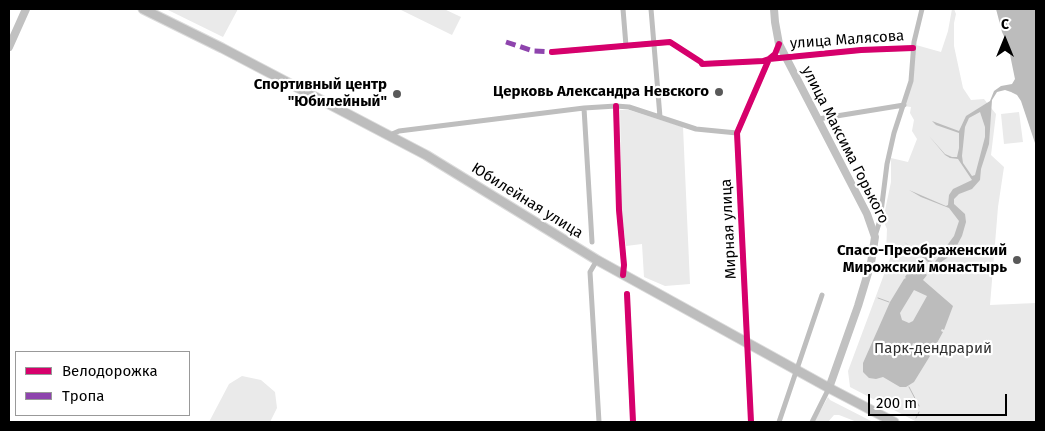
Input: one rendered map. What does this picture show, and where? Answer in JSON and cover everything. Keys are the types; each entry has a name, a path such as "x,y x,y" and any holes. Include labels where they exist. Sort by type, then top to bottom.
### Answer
{"main road":[{"path":"9,47 26,9"},
{"name":"Юбилейная улица","path":"143,9 390,135 597,260 797,371 894,422"},
{"name":"улица Максима Горького","path":"774,9 779,44 785,58 867,214 875,236"},
{"path":"829,388 858,306 871,263 875,236"}],"street":[{"path":"623,9 626,46"},
{"path":"651,9 660,117"},
{"path":"875,236 880,220 887,164 894,133 911,81 913,48 922,9"},
{"name":"улица Малясова","path":"552,52 670,42 702,64 763,61 861,50 913,48"},
{"name":"Мирная улица","path":"751,422 736,132 769,59 775,54 779,44"},
{"path":"818,119 904,105"},
{"path":"390,135 399,131 584,108 616,106 629,107 696,129 736,132"},
{"path":"616,106 623,274"},
{"path":"584,108 592,242"},
{"path":"597,260 590,272 599,422"},
{"path":"627,294 633,422"},
{"path":"780,422 822,295"},
{"path":"812,422 829,388"}],"green space":[{"path":"166,9 238,9 223,37"},
{"path":"399,9 444,9 461,17 452,35"},
{"name":"Парк-дендрарий","path":"952,9 954,9 956,14 954,46 963,88 971,100 984,99 996,114 991,155 1004,167 998,207 990,305 1036,303 1036,422 917,422 850,387 848,371 892,253 886,254 887,229 883,220 891,182 891,158 908,162 917,139 912,131 914,120 910,113 911,107 904,106 916,45 941,52 948,31"},
{"path":"620,110 629,110 683,127 690,284 665,286 644,277 642,244 626,246 622,216"},
{"path":"1019,112 1023,142 1004,144 1001,114"},
{"path":"242,376 261,380 275,392 277,408 270,422 209,422 229,384"},
{"path":"828,397 830,400 873,422 857,422 834,415 828,422 814,422"}],"shaded area":[{"path":"996,9 1036,9 1036,146 1021,101 1017,95 1005,90 997,92 992,100 989,144 981,169 980,180 972,189 959,194 954,199 954,204 965,214 966,222 962,236 955,249 947,258 934,267 904,242 934,263 954,236 959,221 949,208 909,190 946,206 953,189 972,180 958,159 945,155 929,136 945,154 957,157 959,133 936,125 932,121 959,131 966,116 990,101 994,91 1001,86 1012,84 1015,79 1008,45 1002,32","holes":["980,112 985,127 985,137 975,175 972,176 963,163 965,127 969,118"]},
{"path":"910,269 915,273 922,271 927,275 923,280 953,306 944,330 942,329 941,331 943,332 932,352 913,343 912,346 930,356 914,382 906,387 900,387 883,377 869,378 863,372 863,363 890,302","holes":["914,290 927,296 913,321 909,323 902,320 900,313"]}],"waterway":[{"path":"878,298 889,302"},
{"path":"909,387 919,406"},
{"path":"916,418 919,412"}],"marked path":[{"path":"506,42 533,51 552,52"}],"cycle path":[{"path":"552,52 670,42 702,64 763,61 861,50 913,48"},
{"path":"751,422 737,133 769,59 775,54 779,44"},
{"path":"616,106 623,275"},
{"path":"627,294 633,422"}],"place":[{"name":"Церковь Александра Невского","path":"719,92"},
{"name":"Спортивный центр \"Юбилейный\"","path":"397,94"},
{"name":"Спасо-Преображенский Мирожский монастырь","path":"1017,260"}]}
